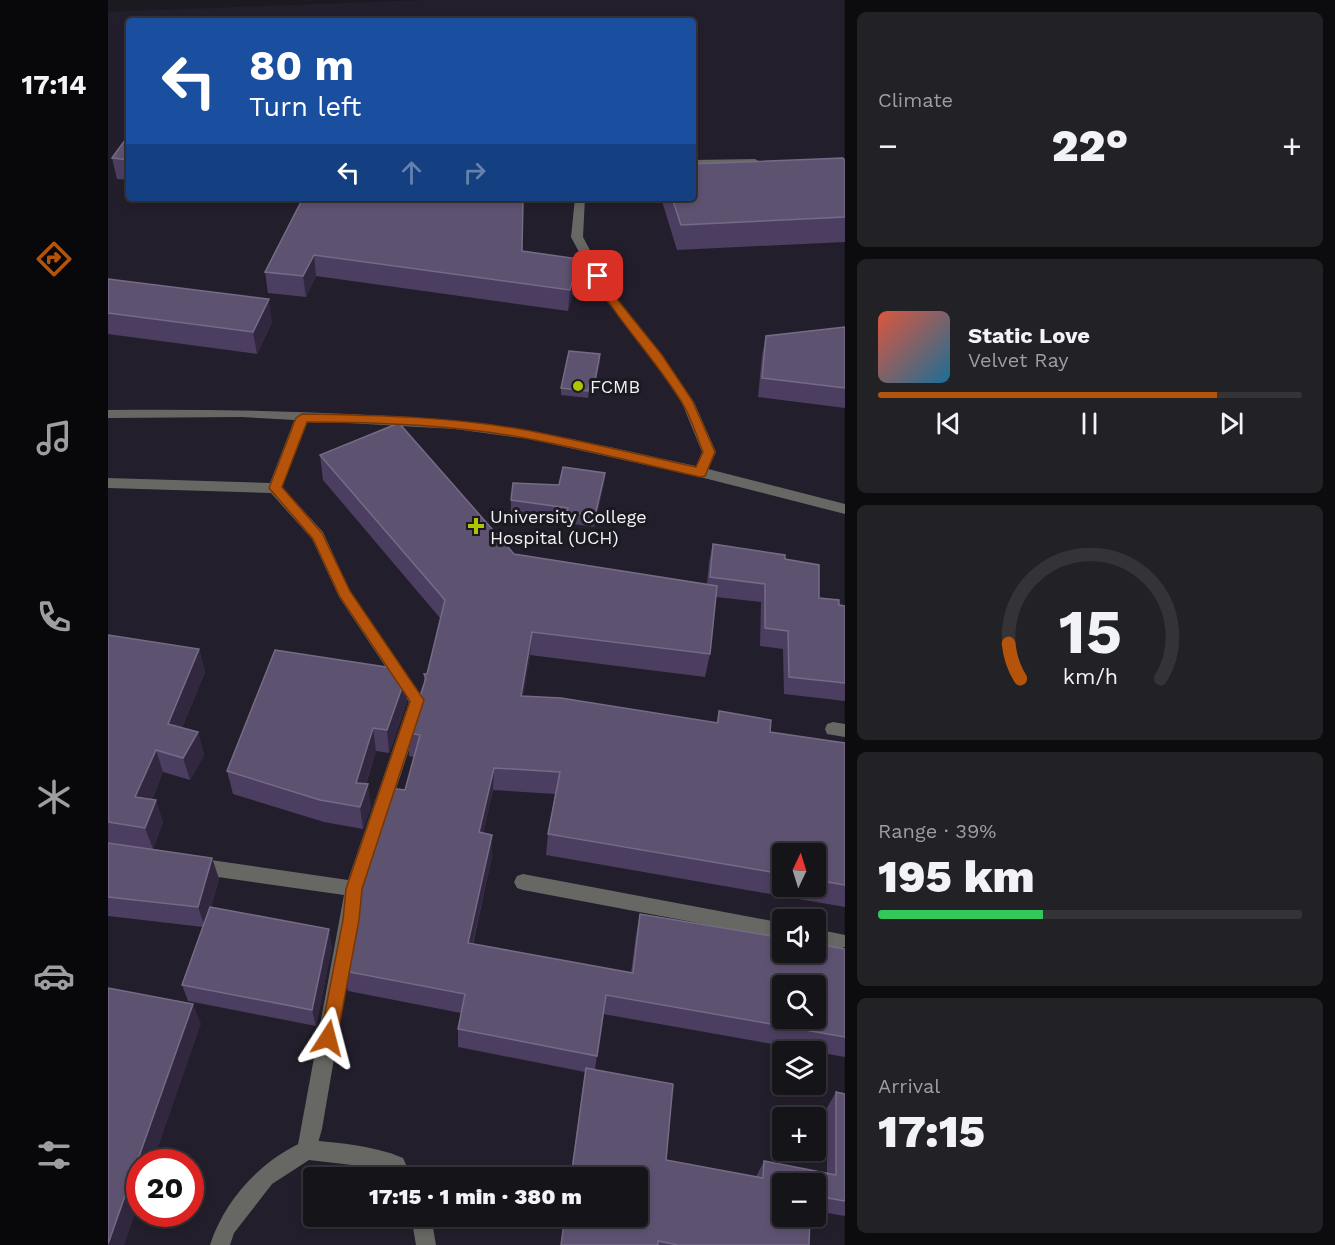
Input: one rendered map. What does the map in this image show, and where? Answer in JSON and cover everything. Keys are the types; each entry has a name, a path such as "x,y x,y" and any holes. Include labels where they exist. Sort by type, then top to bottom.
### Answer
{"street":[{"path":"696,164 762,162"},
{"path":"580,201 577,237 608,295 658,358 688,402 709,452 700,472"},
{"path":"108,414 241,413 455,425 529,435 700,472 844,509"},
{"path":"275,488 302,418"},
{"path":"108,483 275,488 318,536 344,593 417,700 354,889 351,920 307,1150"},
{"path":"178,863 354,889"},
{"path":"523,882 772,929"},
{"path":"826,939 839,941"},
{"path":"220,1245 226,1227 265,1177 307,1150 352,1155 397,1167"},
{"path":"423,1227 426,1245"}],"shaded area":[{"name":"University College Hospital (UCH)","path":"423,0 844,0 844,1245 108,1245 108,12"}],"building":[{"path":"126,139 126,160 112,158"},
{"path":"843,158 845,161 845,217 681,225 673,201 696,201 696,164"},
{"path":"301,201 523,201 522,251 579,259 570,290 314,255 303,276 265,272"},
{"path":"108,279 269,299 253,332 108,313"},
{"path":"845,327 845,388 762,378 766,336"},
{"path":"569,351 600,354 594,386 589,385 588,391 561,388"},
{"path":"399,423 514,554 717,586 710,654 532,632 521,696 561,698 718,723 719,711 771,720 770,732 845,743 845,885 826,882 826,843 772,843 772,872 548,834 560,772 494,768 479,832 492,835 468,943 633,973 640,914 772,936 772,963 826,963 826,946 845,949 845,1037 799,1029 826,1029 826,975 772,975 772,1024 606,995 597,1056 458,1029 465,994 344,971 357,899 389,788 405,790 420,735 408,733 426,678 424,674 427,674 445,600 320,455"},
{"path":"563,467 605,473 595,516 567,512 568,508 511,500 513,483 559,485"},
{"path":"713,544 785,555 785,559 819,565 819,598 839,600 839,605 845,606 845,683 789,677 788,631 765,628 765,584 710,577"},
{"path":"108,635 199,649 168,724 198,732 183,758 156,750 135,797 156,800 145,828 108,822"},
{"path":"275,650 399,669 405,679 387,730 373,728 356,783 368,784 360,807 320,800 227,771"},
{"path":"108,843 212,858 198,907 108,897"},
{"path":"210,907 329,929 312,1010 182,985"},
{"path":"108,988 193,1004 142,1149 126,1149 126,1193 108,1244"},
{"path":"586,1068 673,1084 666,1160 763,1178 764,1161 826,1173 772,1173 772,1227 810,1227 809,1245 678,1245 658,1241 658,1245 561,1245 563,1227 648,1227 648,1167 572,1167"},
{"path":"836,1092 845,1094 845,1201 826,1198 826,1173 836,1175"}],"place":[{"name":"FCMB","path":"578,386"},
{"name":"University College Hospital (UCH)","path":"476,526"}],"route":[{"path":"328,1038 351,920 354,889 417,700 344,593 318,536 275,488 302,418 352,418 473,427 529,435 700,472 709,452 688,402 658,358 608,295 598,276"}]}
